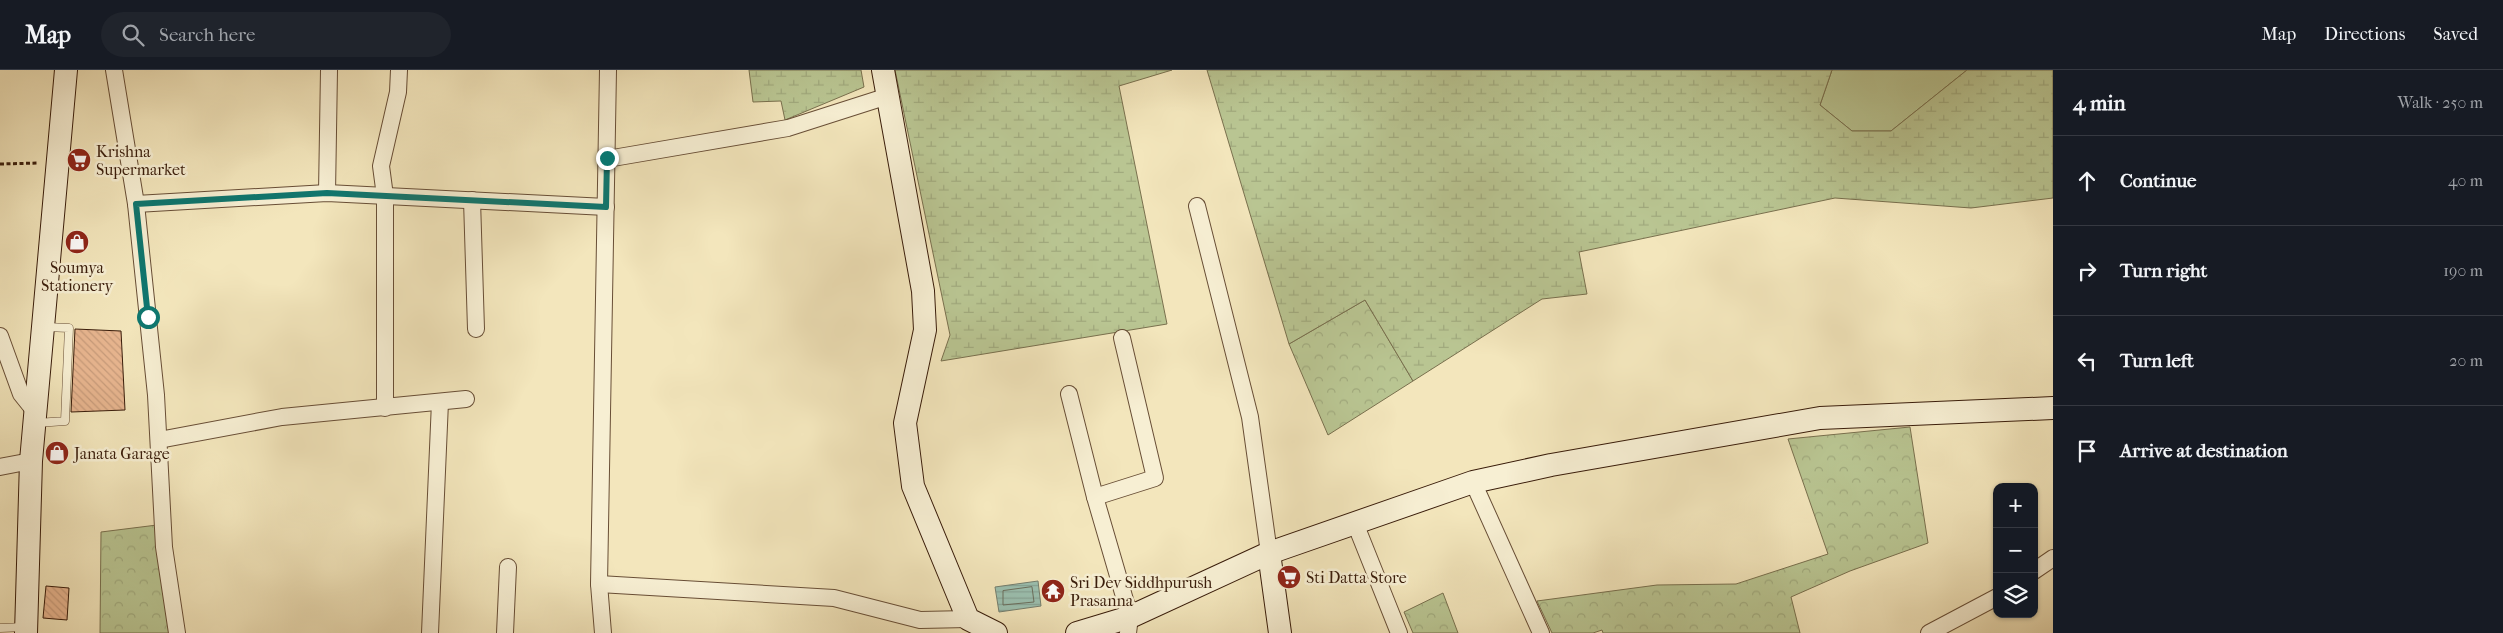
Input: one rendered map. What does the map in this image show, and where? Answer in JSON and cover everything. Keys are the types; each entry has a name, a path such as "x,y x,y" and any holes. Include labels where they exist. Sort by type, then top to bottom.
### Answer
{"street":[{"path":"27,630 31,461 66,70"},
{"path":"114,70 136,204 160,440 160,490 164,538 177,633"},
{"path":"327,193 329,70"},
{"path":"386,408 385,196 381,166 398,92 399,70"},
{"path":"603,633 599,584 608,70"},
{"path":"883,70 923,292 925,330 905,423 913,486 968,619"},
{"path":"607,158 788,128 888,96"},
{"path":"136,204 327,193 606,207"},
{"path":"472,200 476,329"},
{"path":"1197,206 1250,417 1280,633"},
{"path":"0,336 21,394 36,419"},
{"path":"1095,497 1155,478 1122,338"},
{"path":"1069,394 1129,625"},
{"path":"160,440 282,417 466,399"},
{"path":"430,633 440,402"},
{"path":"1077,633 1129,625 1269,553 1473,482 1551,465 1820,418 2053,408"},
{"path":"0,466 31,461"},
{"path":"1473,482 1541,633"},
{"path":"1356,523 1400,633"},
{"path":"2038,568 2053,558"},
{"path":"505,633 508,567"},
{"path":"599,584 834,598 920,620 968,619 996,633"},
{"path":"1929,633 1993,599"}],"lane":[{"path":"0,628 27,630"}],"path":[{"path":"0,164 57,163"}],"green space":[{"path":"749,70 861,70 864,87 785,120 781,101 753,102"},
{"path":"895,70 1172,70 1119,86 1167,324 941,361 950,335"},
{"path":"1207,70 1832,70 1820,105 1852,131 1891,131 1967,70 2053,70 2053,198 1971,208 1835,198 1579,252 1587,294 1542,299 1413,381 1365,300 1289,344"},
{"path":"1832,70 1967,70 1891,131 1852,131 1820,105"},
{"path":"1365,300 1413,381 1328,435 1289,344"},
{"path":"1910,427 1928,543 1850,571 1791,597 1800,633 1603,633 1602,630 1593,633 1552,633 1537,601 1657,585 1736,584 1828,554 1788,439"},
{"path":"157,525 169,633 100,633 101,532"},
{"path":"1443,593 1458,633 1413,633 1404,612"}],"water":[{"path":"1038,581 1041,606 999,612 995,587"}],"building":[{"path":"75,329 121,331 125,410 71,412"},
{"path":"46,586 69,588 67,620 43,618"}],"place":[{"name":"Krishna Supermarket","path":"79,160"},
{"name":"Soumya Stationery","path":"77,242"},
{"name":"Janata Garage","path":"57,453"},
{"name":"Sti Datta Store","path":"1289,577"},
{"name":"Sri Dev Siddhpurush Prasanna","path":"1053,591"}],"route":[{"path":"148,317 136,204 327,193 606,207 607,158"}]}
